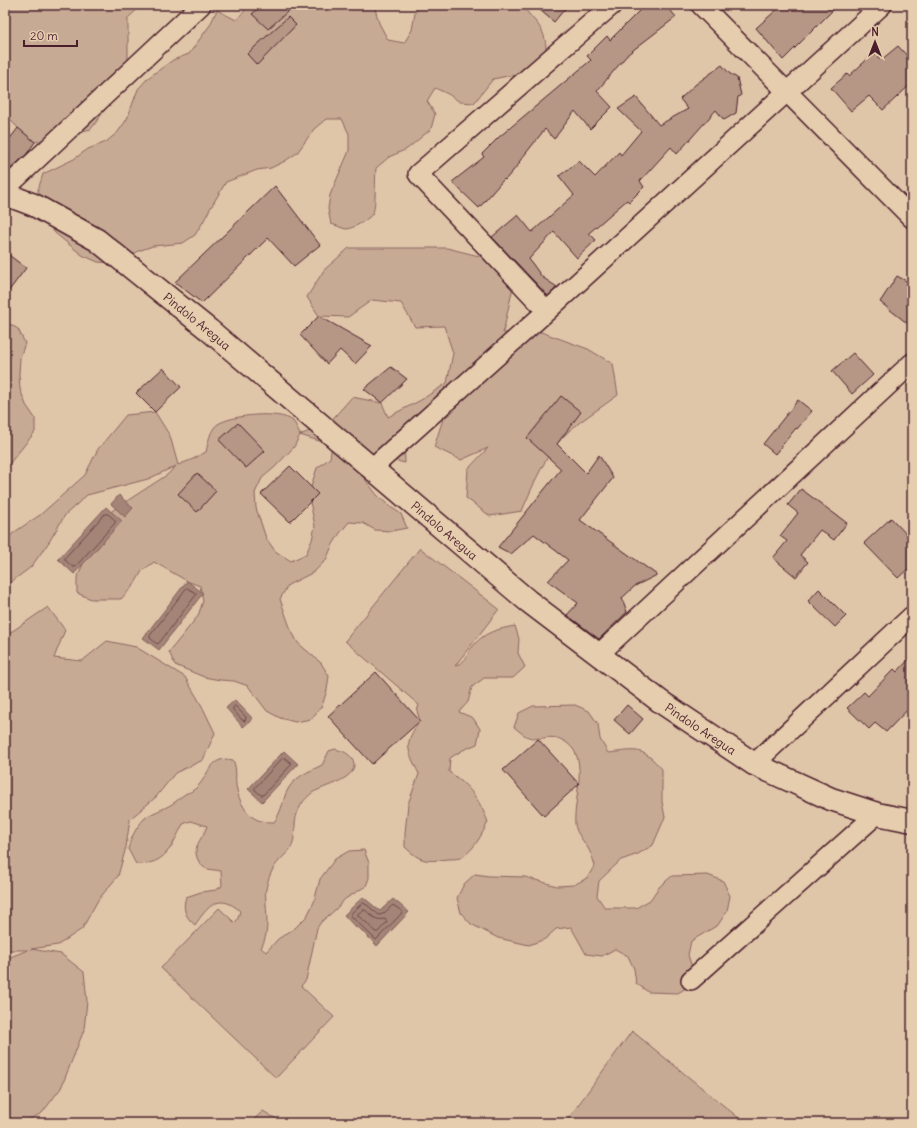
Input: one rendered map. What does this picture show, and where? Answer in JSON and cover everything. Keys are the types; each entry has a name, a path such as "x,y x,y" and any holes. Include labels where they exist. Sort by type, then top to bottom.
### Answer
{"main road":[{"name":"Pindolo Aregua","path":"5,194 34,205 97,240 209,330 528,602 661,702 754,764 831,799 877,814 912,821"}],"street":[{"path":"5,189 201,5"},
{"path":"547,310 418,174 612,5"},
{"path":"701,5 912,218"},
{"path":"372,468 882,5"},
{"path":"598,655 912,362"},
{"path":"754,764 912,616"},
{"path":"691,980 877,814"}],"shaded area":[{"path":"5,5 142,5 128,18 128,78 91,129 35,142 18,128 5,114"},
{"path":"250,5 374,5 379,23 388,40 404,43 412,30 415,13 419,5 522,5 543,33 546,46 546,56 523,75 493,79 474,103 460,102 435,88 427,101 435,114 431,129 407,149 389,157 376,168 373,213 357,226 346,229 331,224 328,209 330,195 349,151 349,134 342,119 326,119 314,129 297,153 285,161 271,168 257,170 226,182 195,235 183,243 153,246 138,251 127,261 112,263 98,262 82,255 55,233 45,221 38,206 38,190 43,174 74,159 88,149 106,142 118,132 127,119 138,89 148,78 173,60 189,54 210,25 217,10 236,20"},
{"path":"349,248 447,248 483,257 516,273 503,333 533,329 588,349 613,364 618,395 575,426 561,439 541,468 522,511 490,516 466,498 468,469 488,448 461,460 434,447 443,419 455,410 404,433 405,463 376,456 358,470 377,495 401,514 407,528 391,531 375,530 363,523 349,522 332,546 326,560 314,572 288,585 280,599 291,630 298,643 321,663 329,676 327,690 322,706 311,719 295,722 280,718 267,711 248,686 234,681 204,677 175,665 169,652 198,616 203,601 200,586 187,581 154,562 142,571 134,585 121,599 91,599 77,593 77,578 96,534 104,521 113,510 167,475 176,466 148,479 87,495 65,515 49,542 31,567 7,585 5,592 5,540 40,515 85,475 98,449 126,415 155,412 170,436 178,465 206,452 210,436 215,426 234,418 267,415 287,418 293,421 300,435 329,423 352,397 382,403 388,417 421,400 447,383 453,353 444,326 415,327 401,303 372,300 348,317 319,316 307,297 324,270","holes":["300,435 332,445 330,458 317,468 309,497 315,526 312,540 306,554 291,561 275,551 266,538 256,508 255,493 262,478 294,447"]},
{"path":"5,321 18,329 25,343 20,358 20,389 26,405 35,418 35,432 5,469"},
{"path":"420,548 499,609 455,666 460,664 465,659 473,646 482,637 497,630 515,626 519,639 518,653 525,667 513,678 484,678 472,687 468,702 459,712 473,718 480,729 477,744 450,758 449,772 463,782 473,794 481,806 488,822 481,836 471,850 467,854 457,859 424,860 415,856 405,847 408,804 419,774 410,752 409,741 420,721 417,711 419,705 345,641"},
{"path":"48,607 65,630 54,658 82,661 107,641 136,647 185,677 202,706 215,733 203,760 175,773 156,797 130,819 126,847 118,876 98,900 82,929 58,945 31,949 61,954 84,972 87,1001 84,1030 61,1088 42,1113 22,1123 5,1123 5,959 28,950 5,950 5,636"},
{"path":"575,705 589,711 598,724 600,739 608,753 638,751 649,756 662,769 662,802 665,817 653,845 638,854 621,860 599,881 597,896 605,908 636,908 650,900 659,887 672,876 708,875 723,881 730,896 727,911 718,925 691,941 688,955 693,970 691,985 678,993 648,992 636,983 634,969 628,956 615,949 602,956 586,954 571,927 556,929 545,939 529,945 498,938 471,924 461,913 457,898 464,884 475,874 525,877 557,886 574,885 587,878 595,865 590,852 577,831 575,824 579,769 578,759 574,750 567,743 556,738 531,738 524,735 514,727 519,713 533,706"},
{"path":"335,749 348,754 353,760 354,767 346,777 312,793 301,805 296,817 291,847 274,867 268,881 266,892 266,932 264,943 261,948 266,952 278,939 295,928 307,916 314,902 320,879 335,859 349,851 364,850 369,863 369,878 366,886 345,899 321,922 317,928 306,980 301,986 334,1017 276,1078 161,968 219,908 235,923 238,918 240,911 233,905 226,902 220,902 209,907 195,925 185,912 184,905 186,897 201,892 216,890 222,886 221,871 205,868 200,864 196,855 197,846 207,826 191,821 183,824 171,847 166,853 161,858 146,864 136,864 128,849 134,833 144,819 169,806 185,794 198,787 209,770 218,761 224,759 233,760 238,794 247,812 260,821 274,822 280,812 289,787 301,776 322,765 329,751"},
{"path":"632,1031 745,1123 565,1123"},
{"path":"263,1111 283,1123 250,1123"}],"water":[{"path":"119,495 133,508 125,517 111,504"},
{"path":"106,507 122,521 74,574 58,559"},
{"path":"187,581 203,593 159,650 143,638"},
{"path":"235,700 253,719 243,727 226,708"},
{"path":"284,751 298,764 262,802 248,789"},
{"path":"363,897 380,911 393,899 409,912 377,946 358,927 356,928 344,915"}],"building":[{"path":"262,5 295,5 268,29 252,14"},
{"path":"534,5 568,5 554,22"},
{"path":"645,5 666,5 676,17 628,54 597,91 612,107 590,129 575,111 554,139 545,129 519,162 520,163 479,208 452,182 484,157 482,154 499,137 591,60 587,56 607,36 610,40"},
{"path":"782,5 838,5 783,60 756,28"},
{"path":"288,17 296,25 257,65 247,54"},
{"path":"898,46 912,61 912,83 883,110 869,96 851,111 831,88 847,74 849,76 874,53 881,60"},
{"path":"722,65 729,73 737,78 741,95 738,97 736,113 724,120 716,110 677,154 671,147 640,181 644,187 629,202 627,200 589,233 596,240 577,258 554,232 529,259 542,277 557,287 548,296 492,237 518,215 532,232 574,195 559,176 579,161 595,177 619,152 621,155 641,131 618,109 636,97 659,125 688,109 680,99 696,84"},
{"path":"18,128 35,142 26,155 5,174 5,145"},
{"path":"275,186 320,245 294,266 268,238 202,303 175,282"},
{"path":"5,252 26,268 5,296"},
{"path":"897,276 912,284 912,327 880,302"},
{"path":"319,316 372,346 355,364 340,350 327,364 300,335"},
{"path":"853,353 873,375 852,394 832,371"},
{"path":"391,367 407,379 382,403 364,389"},
{"path":"163,368 181,387 155,412 136,393"},
{"path":"561,396 581,412 557,444 586,473 599,455 613,478 580,520 657,575 635,586 622,598 627,612 599,639 567,615 578,603 548,581 568,560 534,534 511,554 498,547 561,469 527,438"},
{"path":"798,400 812,411 775,454 763,444"},
{"path":"238,423 265,451 246,468 219,440"},
{"path":"290,466 318,494 290,522 261,494"},
{"path":"197,473 216,491 197,512 178,494"},
{"path":"801,489 847,523 834,540 820,530 800,555 808,562 796,577 773,558 787,541 780,536 798,513 788,505"},
{"path":"891,518 912,540 912,565 898,578 864,543"},
{"path":"819,589 846,616 835,627 808,601"},
{"path":"912,656 912,705 886,732 875,723 869,729 847,708 864,692 868,696 894,669 897,672"},
{"path":"376,672 420,721 372,764 328,716"},
{"path":"627,705 643,719 630,734 614,720"},
{"path":"538,739 579,784 544,816 503,770"}]}
